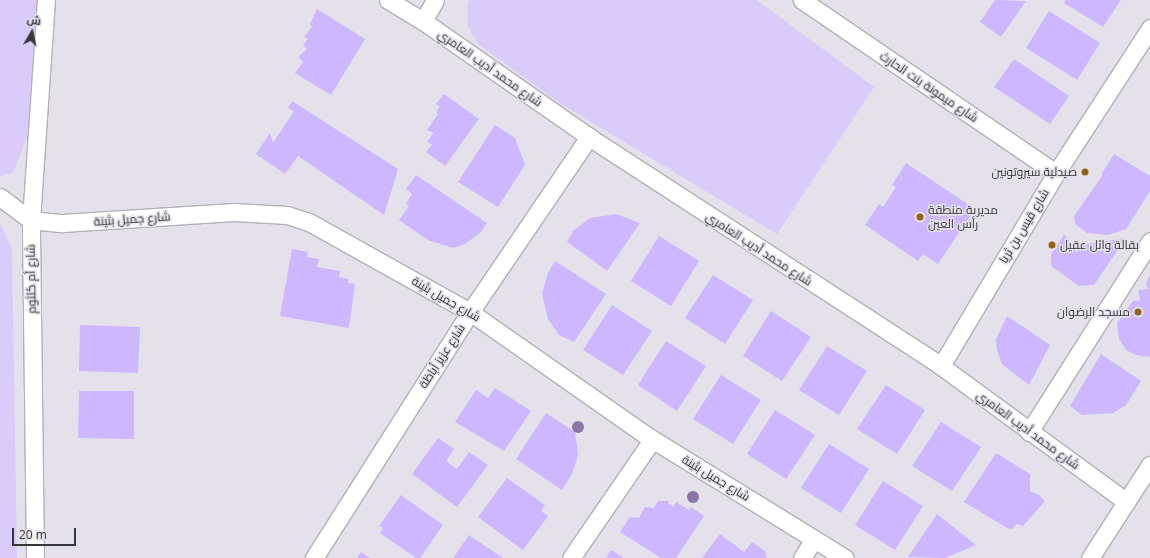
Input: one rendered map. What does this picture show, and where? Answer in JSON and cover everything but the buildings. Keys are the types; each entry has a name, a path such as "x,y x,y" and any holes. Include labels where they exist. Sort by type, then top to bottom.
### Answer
{"street":[{"name":"شارع أم كلثوم","path":"35,558 31,220 46,0"},
{"name":"شارع محمد أديب العامري","path":"388,0 422,21 589,137 941,366 1029,432 1127,502"},
{"path":"422,21 435,0"},
{"name":"شارع ميمونة بنت الحارث","path":"802,0 1056,173"},
{"name":"شارع قيس بن ثريا","path":"941,366 1056,173 1150,28"},
{"name":"شارع عزيز أباظة","path":"314,558 470,312 589,137"},
{"path":"0,197 31,220"},
{"name":"شارع جميل بثينة","path":"31,220 62,223 234,212 287,215 309,222 470,312 652,440 845,558"},
{"path":"1029,432 1150,241"},
{"path":"571,558 652,440"},
{"path":"1090,558 1150,465"},
{"path":"802,558 814,538"}],"shaded area":[{"path":"0,0 46,0 39,106 13,173 0,176"},
{"path":"470,0 757,0 874,87 777,234 558,102 478,44 468,27 467,6"},
{"path":"0,223 12,249 17,558 0,558"}],"place":[{"name":"صيدلية سيروتونين","path":"1085,172"},
{"name":"مديرية منطقة رأس العين","path":"920,217"},
{"name":"بقالة وائل عقيل","path":"1052,245"},
{"name":"مسجد الرضوان","path":"1138,312"}]}
